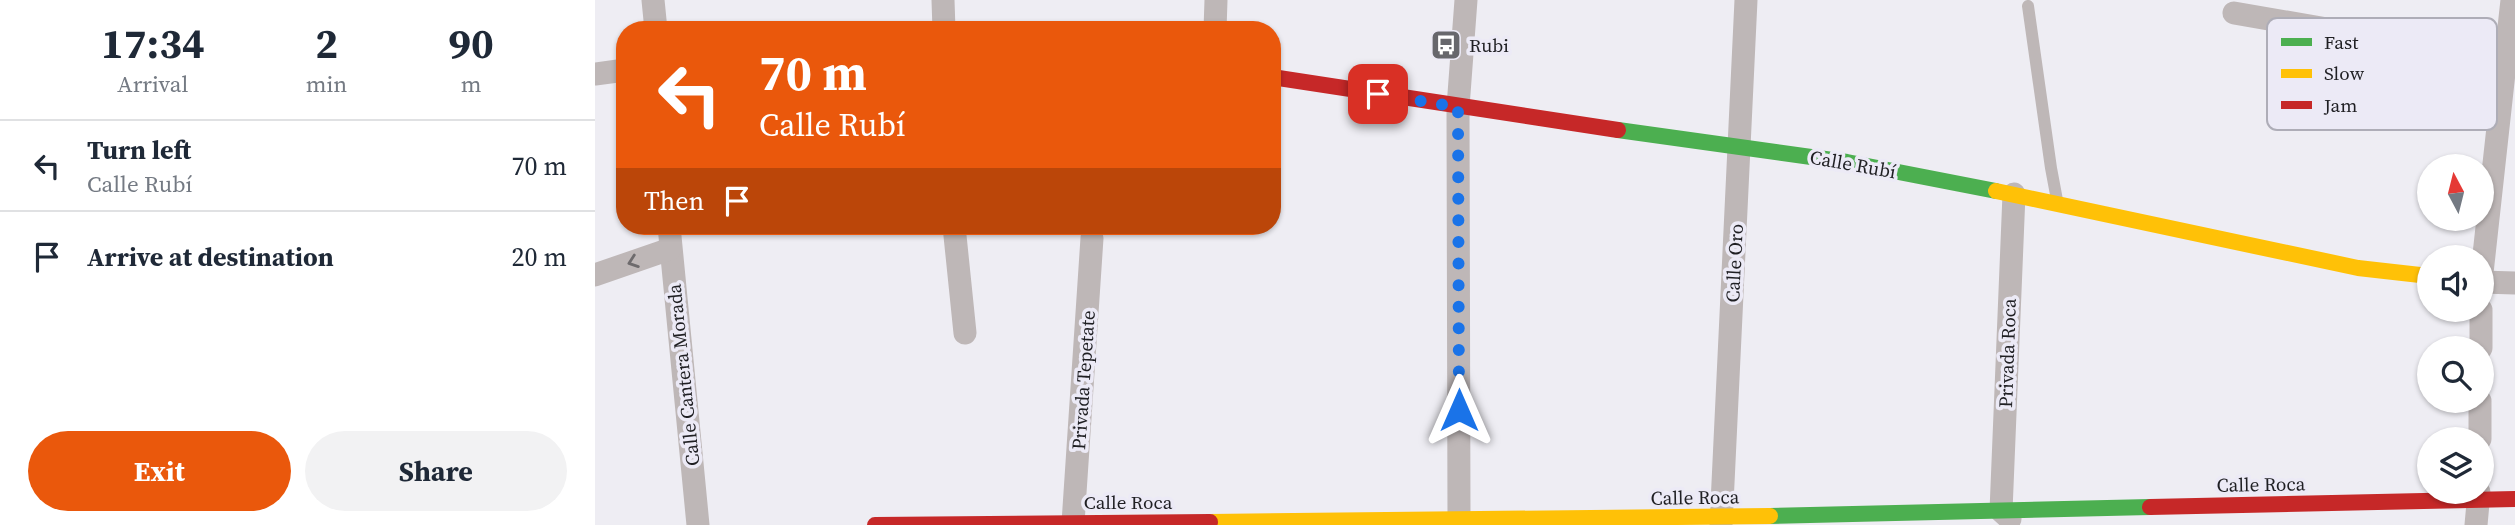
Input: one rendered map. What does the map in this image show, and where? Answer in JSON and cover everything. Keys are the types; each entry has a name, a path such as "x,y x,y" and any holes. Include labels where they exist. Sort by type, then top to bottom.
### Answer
{"street":[{"path":"653,0 655,21"},
{"path":"943,0 944,21"},
{"path":"1215,21 1216,0"},
{"path":"1459,520 1458,107 1466,0"},
{"name":"Calle Oro","path":"1722,521 1746,0"},
{"path":"2485,245 2512,0"},
{"path":"2234,13 2267,19"},
{"path":"2497,59 2505,60"},
{"path":"595,74 616,71"},
{"name":"Calle Rubí","path":"1281,78 1458,107 1847,162 2058,203 2358,268 2417,275"},
{"name":"Privada Roca","path":"2010,518 2014,194"},
{"path":"955,235 965,332"},
{"path":"595,275 670,237"},
{"name":"Calle Cantera Morada","path":"670,237 698,525"},
{"name":"Privada Tepetate","path":"1073,523 1092,238"},
{"path":"2494,282 2515,283"},
{"name":"Calle Roca","path":"2494,497 2515,499"},
{"name":"Calle Roca","path":"875,525 2010,518 2417,499"},
{"path":"2476,525 2478,504"}],"lane":[{"path":"2028,6 2050,168 2058,203"}],"traffic: fast":[{"path":"1618,130 1847,162 1996,191"},
{"path":"1770,516 2150,507"}],"traffic: slow":[{"path":"1996,191 2358,268 2417,275"},
{"path":"1210,522 1770,516"}],"traffic: jam":[{"path":"1281,78 1618,130"},
{"path":"2150,507 2515,499"},
{"path":"875,525 1210,522"}],"place":[{"name":"Rubi","path":"1446,45"}],"route":[{"path":"1378,94 1458,107 1459,410"}]}
